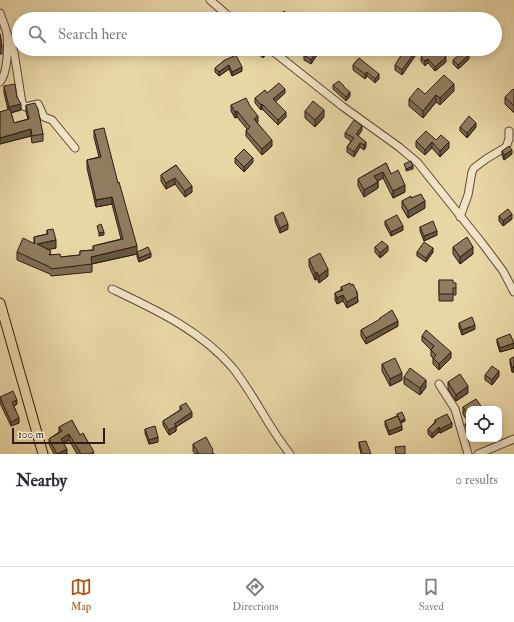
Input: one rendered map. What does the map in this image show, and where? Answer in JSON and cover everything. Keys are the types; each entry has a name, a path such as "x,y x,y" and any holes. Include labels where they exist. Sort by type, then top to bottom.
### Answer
{"main road":[{"path":"0,303 43,454"}],"street":[{"path":"210,0 224,12"},
{"path":"0,13 12,47"},
{"path":"0,82 4,77 7,53 7,33"},
{"path":"15,56 22,103 25,107 38,104 44,117 52,120 75,148"},
{"path":"279,56 413,159 503,271 514,292"},
{"path":"460,217 468,195 474,168 506,147 509,139 509,131"},
{"path":"112,289 184,325 207,343 232,367 290,454"},
{"path":"439,384 455,409 468,454"},
{"path":"478,454 514,439"}],"building":[{"path":"0,34 2,46 0,46"},
{"path":"236,56 242,67 232,72 229,65 219,72 215,68 225,60"},
{"path":"305,56 314,56 311,60"},
{"path":"401,56 412,56 402,70 395,65"},
{"path":"458,56 468,56 458,65 453,60"},
{"path":"421,57 446,57 435,67 428,59 425,61"},
{"path":"359,58 379,74 375,79 367,72 365,74 353,65"},
{"path":"444,75 454,84 440,98 436,95 423,111 409,99 418,88 425,94"},
{"path":"339,81 350,92 346,97 333,85"},
{"path":"279,83 285,89 273,99 286,112 278,120 255,98 265,90 267,93"},
{"path":"15,84 17,97 21,104 9,107 4,86"},
{"path":"513,89 514,90 514,106 505,97"},
{"path":"246,98 258,116 254,119 272,140 262,149 246,131 250,127 237,111 235,112 231,105"},
{"path":"313,101 324,110 315,120 305,111"},
{"path":"35,103 38,109 43,134 32,136 31,129 0,138 0,112 10,109 14,123 29,119 26,105"},
{"path":"469,116 476,123 467,133 460,127"},
{"path":"354,120 362,126 356,134 366,142 364,145 360,143 354,152 347,147 354,138 345,133"},
{"path":"104,128 118,183 119,182 137,246 91,257 92,264 51,269 50,267 17,252 23,238 35,244 34,237 48,234 47,230 53,229 56,240 37,244 51,251 49,255 60,254 61,257 80,255 80,251 94,250 93,246 123,239 112,197 96,200 87,160 101,157 94,130"},
{"path":"426,131 436,140 441,135 449,142 440,151 432,142 425,150 416,141"},
{"path":"509,146 512,150 504,155 502,151"},
{"path":"244,149 253,158 244,167 235,158"},
{"path":"411,161 413,166 406,169 404,164"},
{"path":"386,163 391,174 398,170 405,185 393,191 383,172 374,176 378,182 364,190 358,179"},
{"path":"176,165 192,186 185,191 175,178 166,183 161,175"},
{"path":"421,194 425,201 408,211 402,201 411,196 411,198"},
{"path":"508,209 512,214 503,221 499,216"},
{"path":"283,212 288,224 280,228 275,216"},
{"path":"397,215 403,226 391,232 385,221"},
{"path":"433,221 437,231 424,236 420,227"},
{"path":"101,224 104,232 99,233 97,226"},
{"path":"467,237 473,247 460,257 453,247"},
{"path":"382,241 388,246 380,253 375,247"},
{"path":"424,242 433,248 426,258 417,252"},
{"path":"148,247 151,253 139,258 137,252"},
{"path":"320,253 328,269 319,276 317,272 315,273 309,259"},
{"path":"439,280 453,280 453,283 456,283 456,288 453,288 453,294 439,294"},
{"path":"350,283 351,285 353,284 358,296 347,302 343,295 337,298 335,293 343,290 341,287"},
{"path":"392,310 398,321 366,338 361,330"},
{"path":"472,317 475,325 462,330 459,323"},
{"path":"426,330 451,352 439,364 433,358 436,355 431,350 434,346 422,336"},
{"path":"510,334 514,343 500,348 497,339"},
{"path":"514,357 514,367 512,367 510,359"},
{"path":"395,358 402,373 390,379 382,364"},
{"path":"492,366 499,371 492,380 485,375"},
{"path":"410,368 426,380 420,388 404,377"},
{"path":"460,374 468,386 456,395 448,382"},
{"path":"13,391 17,400 12,402 19,418 11,422 0,397"},
{"path":"476,399 481,406 466,406 466,412 463,407"},
{"path":"186,403 192,412 174,424 176,426 169,430 163,421 182,409 180,406"},
{"path":"402,412 405,419 400,421 397,414"},
{"path":"447,414 452,423 440,429 439,427 432,434 428,429 436,422 435,420"},
{"path":"398,416 402,426 389,431 385,421"},
{"path":"72,420 80,435 83,433 94,452 90,454 81,454 69,434 61,439 67,449 57,454 49,439 62,431 59,427"},
{"path":"155,426 158,437 149,440 145,429"},
{"path":"206,437 214,454 199,454 193,444"},
{"path":"366,441 371,454 361,454 359,442"},
{"path":"405,446 405,454 396,454 395,447"}]}
